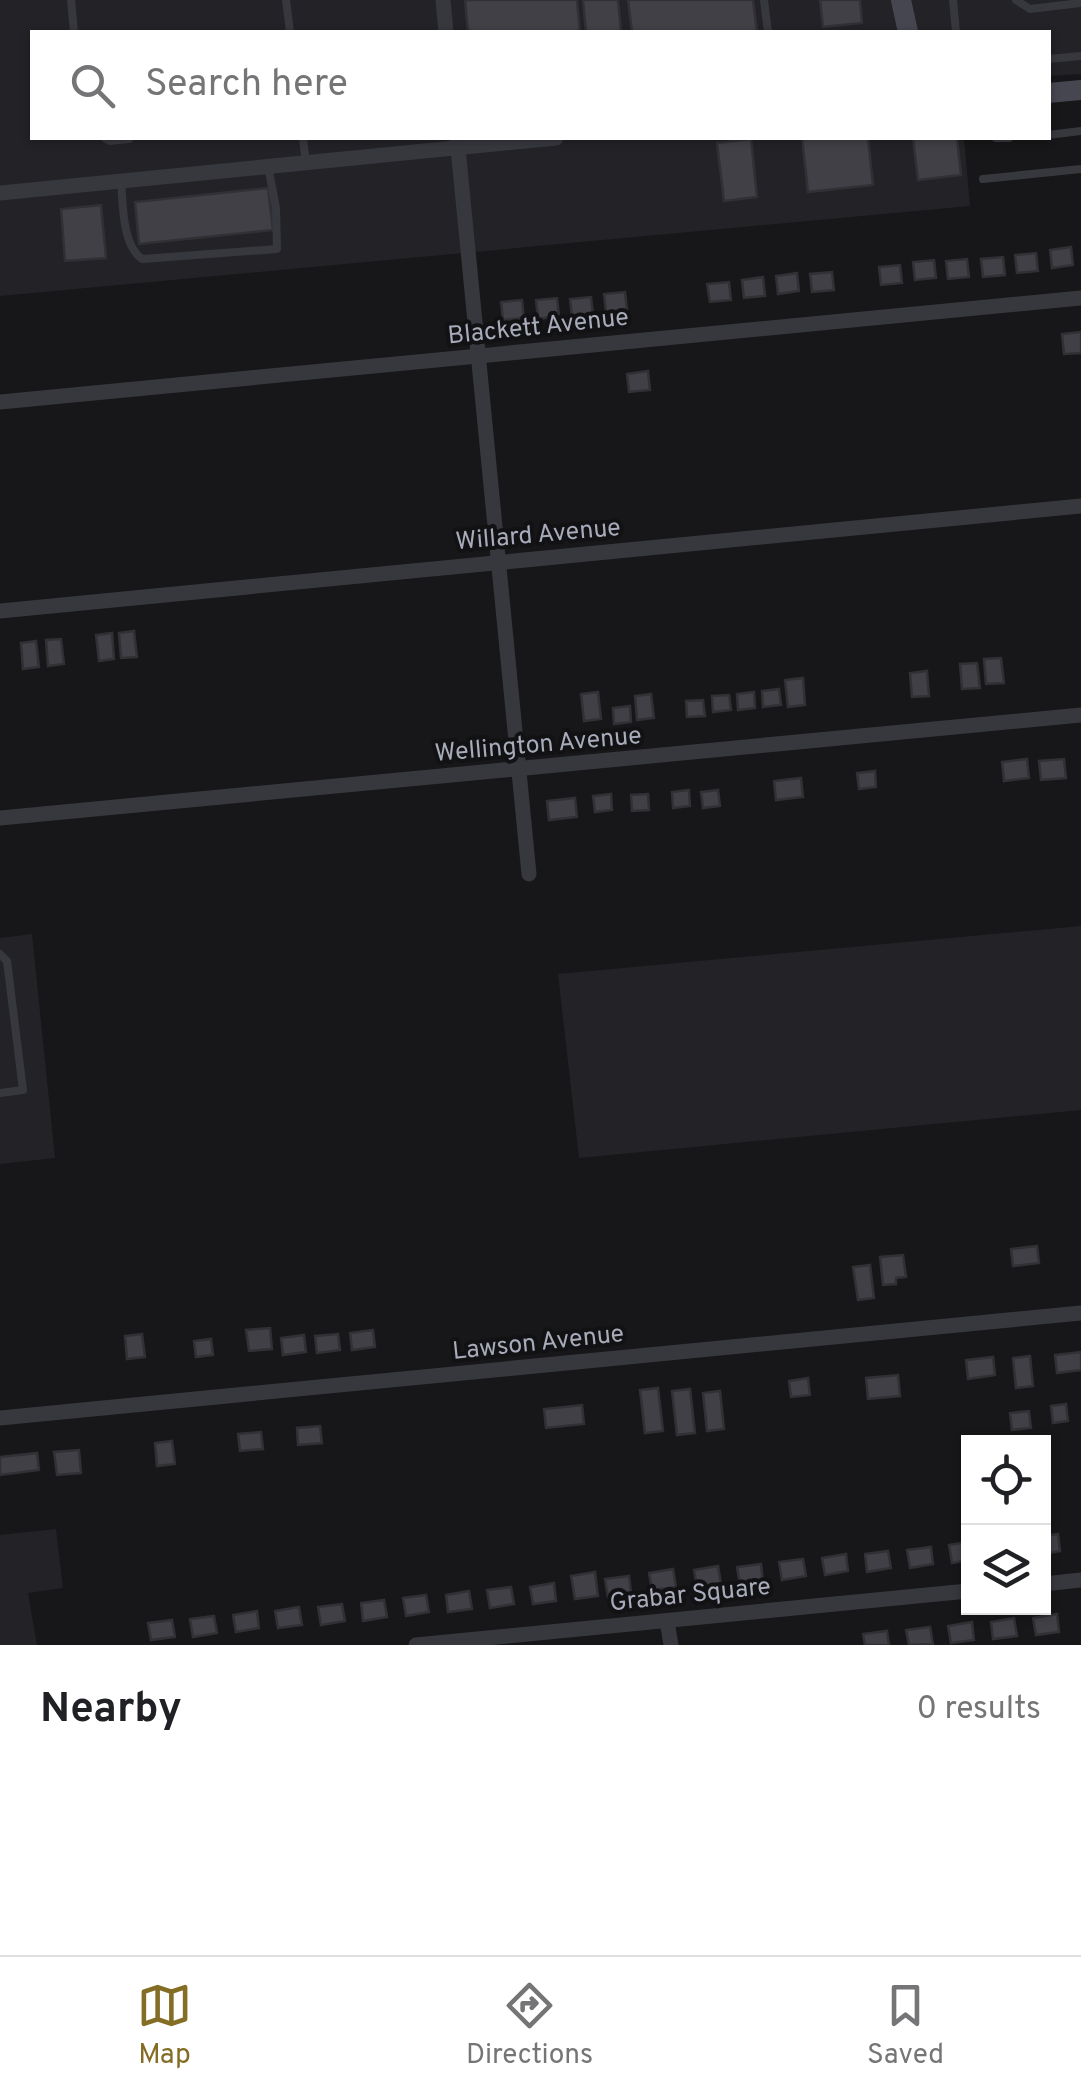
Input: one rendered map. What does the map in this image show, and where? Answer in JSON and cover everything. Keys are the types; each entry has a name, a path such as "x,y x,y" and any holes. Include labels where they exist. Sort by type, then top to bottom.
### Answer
{"street":[{"path":"443,0 446,30"},
{"path":"902,0 908,30"},
{"path":"1051,93 1081,90"},
{"path":"0,193 306,162 457,142 506,140"},
{"path":"457,142 530,874"},
{"name":"Blackett Avenue","path":"0,402 1081,298"},
{"name":"Willard Avenue","path":"0,611 1081,506"},
{"name":"Wellington Avenue","path":"0,818 1081,715"},
{"name":"Lawson Avenue","path":"0,1418 1081,1313"},
{"path":"1051,1583 1081,1580"},
{"name":"Grabar Square","path":"416,1645 961,1592"},
{"path":"668,1621 671,1645"}],"lane":[{"path":"71,0 74,30"},
{"path":"286,0 290,30"},
{"path":"764,0 768,30"},
{"path":"953,0 956,30"},
{"path":"1016,0 1030,9 1081,3"},
{"path":"1051,58 1081,56"},
{"path":"1051,135 1081,132"},
{"path":"303,140 306,162"},
{"path":"122,181 133,253 142,260 276,249 276,208 268,166"},
{"path":"984,179 1081,170"},
{"path":"0,954 7,961 23,1090 0,1093"}],"shaded area":[{"path":"0,0 1081,0 1081,74 1051,76 1051,30 30,30 30,140 964,140 970,206 0,296"},
{"path":"1081,926 1081,1110 579,1158 558,974"},
{"path":"32,934 55,1158 0,1164 0,938"},
{"path":"56,1529 63,1588 28,1593 37,1645 0,1645 0,1535"}],"building":[{"path":"465,0 577,0 580,30 468,30"},
{"path":"583,0 618,0 621,30 586,30"},
{"path":"628,0 753,0 757,30 632,30"},
{"path":"820,0 860,0 862,23 823,27"},
{"path":"751,140 757,197 724,201 717,143"},
{"path":"802,140 868,140 873,185 808,192"},
{"path":"913,140 957,140 961,175 918,180"},
{"path":"268,188 273,230 139,244 135,202"},
{"path":"101,205 106,258 65,261 61,209"},
{"path":"1071,247 1073,265 1052,268 1050,250"},
{"path":"1036,253 1038,271 1017,273 1015,255"},
{"path":"1003,257 1005,275 983,277 981,259"},
{"path":"967,259 969,277 948,279 946,261"},
{"path":"934,260 936,278 915,280 913,262"},
{"path":"900,265 902,283 881,285 879,267"},
{"path":"832,272 834,290 812,292 810,274"},
{"path":"797,273 799,291 778,294 776,276"},
{"path":"763,277 765,296 744,298 742,280"},
{"path":"729,282 731,300 710,302 707,284"},
{"path":"625,292 627,310 606,312 604,294"},
{"path":"591,297 593,315 572,317 570,299"},
{"path":"557,298 559,316 538,319 536,300"},
{"path":"522,300 524,318 503,320 501,302"},
{"path":"1081,332 1081,353 1064,354 1062,334"},
{"path":"648,371 650,390 629,392 627,374"},
{"path":"134,631 137,657 121,658 119,633"},
{"path":"112,633 114,659 99,661 96,635"},
{"path":"61,639 64,664 48,666 46,640"},
{"path":"36,641 39,667 23,669 21,643"},
{"path":"1001,658 1004,683 986,684 984,659"},
{"path":"977,663 980,688 962,689 960,664"},
{"path":"927,671 929,696 912,697 910,673"},
{"path":"803,678 805,705 788,707 785,680"},
{"path":"779,689 781,705 763,707 762,691"},
{"path":"598,692 601,719 584,721 581,694"},
{"path":"754,692 755,708 738,710 737,694"},
{"path":"651,694 654,718 637,720 635,696"},
{"path":"729,695 731,710 713,712 712,696"},
{"path":"703,700 705,716 687,717 686,701"},
{"path":"630,706 631,722 614,724 613,708"},
{"path":"1027,759 1029,778 1004,781 1002,762"},
{"path":"1064,759 1066,778 1041,780 1039,761"},
{"path":"875,771 876,787 859,789 857,773"},
{"path":"801,778 803,797 776,800 774,781"},
{"path":"689,790 690,806 673,808 672,792"},
{"path":"718,790 720,806 703,808 701,792"},
{"path":"611,794 612,810 595,812 593,796"},
{"path":"648,794 649,810 632,811 631,795"},
{"path":"575,798 577,817 549,820 547,801"},
{"path":"1037,1246 1039,1263 1013,1266 1011,1249"},
{"path":"903,1255 906,1277 896,1278 896,1284 883,1285 880,1257"},
{"path":"870,1265 874,1298 858,1300 853,1267"},
{"path":"270,1328 272,1349 249,1351 246,1330"},
{"path":"373,1330 375,1347 352,1350 350,1333"},
{"path":"142,1334 145,1357 127,1359 125,1336"},
{"path":"338,1334 340,1350 317,1353 315,1336"},
{"path":"304,1335 306,1352 283,1355 281,1338"},
{"path":"211,1339 213,1355 196,1357 194,1341"},
{"path":"1081,1352 1081,1370 1057,1373 1055,1355"},
{"path":"1030,1356 1033,1386 1016,1388 1013,1358"},
{"path":"993,1357 995,1375 968,1379 966,1360"},
{"path":"898,1375 900,1396 868,1399 866,1378"},
{"path":"808,1378 810,1395 791,1397 789,1381"},
{"path":"658,1388 663,1431 645,1433 640,1390"},
{"path":"690,1389 695,1433 677,1435 672,1391"},
{"path":"720,1391 724,1429 707,1431 703,1393"},
{"path":"1066,1404 1068,1421 1053,1423 1051,1406"},
{"path":"582,1405 584,1424 546,1428 544,1409"},
{"path":"1029,1411 1031,1428 1012,1430 1010,1413"},
{"path":"320,1426 322,1443 298,1445 297,1428"},
{"path":"261,1432 263,1449 240,1451 238,1434"},
{"path":"172,1441 175,1464 157,1466 155,1443"},
{"path":"79,1450 81,1473 57,1475 54,1452"},
{"path":"37,1453 39,1470 0,1475 0,1457"},
{"path":"1058,1534 1060,1551 1051,1553 1051,1535"},
{"path":"961,1543 961,1561 952,1563 949,1545"},
{"path":"931,1547 933,1564 910,1568 907,1550"},
{"path":"888,1551 891,1568 867,1572 865,1554"},
{"path":"846,1554 848,1571 825,1575 822,1558"},
{"path":"803,1559 806,1576 782,1580 779,1562"},
{"path":"761,1564 763,1581 740,1585 737,1567"},
{"path":"718,1566 721,1584 697,1587 694,1570"},
{"path":"673,1569 676,1587 652,1590 649,1573"},
{"path":"595,1572 598,1596 575,1599 571,1576"},
{"path":"629,1576 631,1593 608,1597 605,1579"},
{"path":"554,1583 556,1601 533,1604 530,1587"},
{"path":"511,1587 514,1604 490,1608 487,1590"},
{"path":"469,1591 472,1609 448,1612 446,1595"},
{"path":"426,1595 429,1612 406,1616 403,1598"},
{"path":"384,1600 387,1617 363,1621 361,1603"},
{"path":"342,1604 345,1621 321,1625 318,1607"},
{"path":"299,1607 302,1625 278,1628 275,1611"},
{"path":"257,1611 259,1628 236,1632 233,1615"},
{"path":"1057,1614 1059,1632 1036,1635 1033,1618"},
{"path":"214,1616 217,1633 193,1637 190,1619"},
{"path":"1014,1618 1017,1636 993,1639 991,1622"},
{"path":"172,1620 175,1637 151,1640 148,1623"},
{"path":"972,1622 974,1640 951,1643 948,1626"},
{"path":"930,1627 933,1644 909,1645 906,1630"},
{"path":"887,1631 889,1645 865,1645 863,1634"}]}
